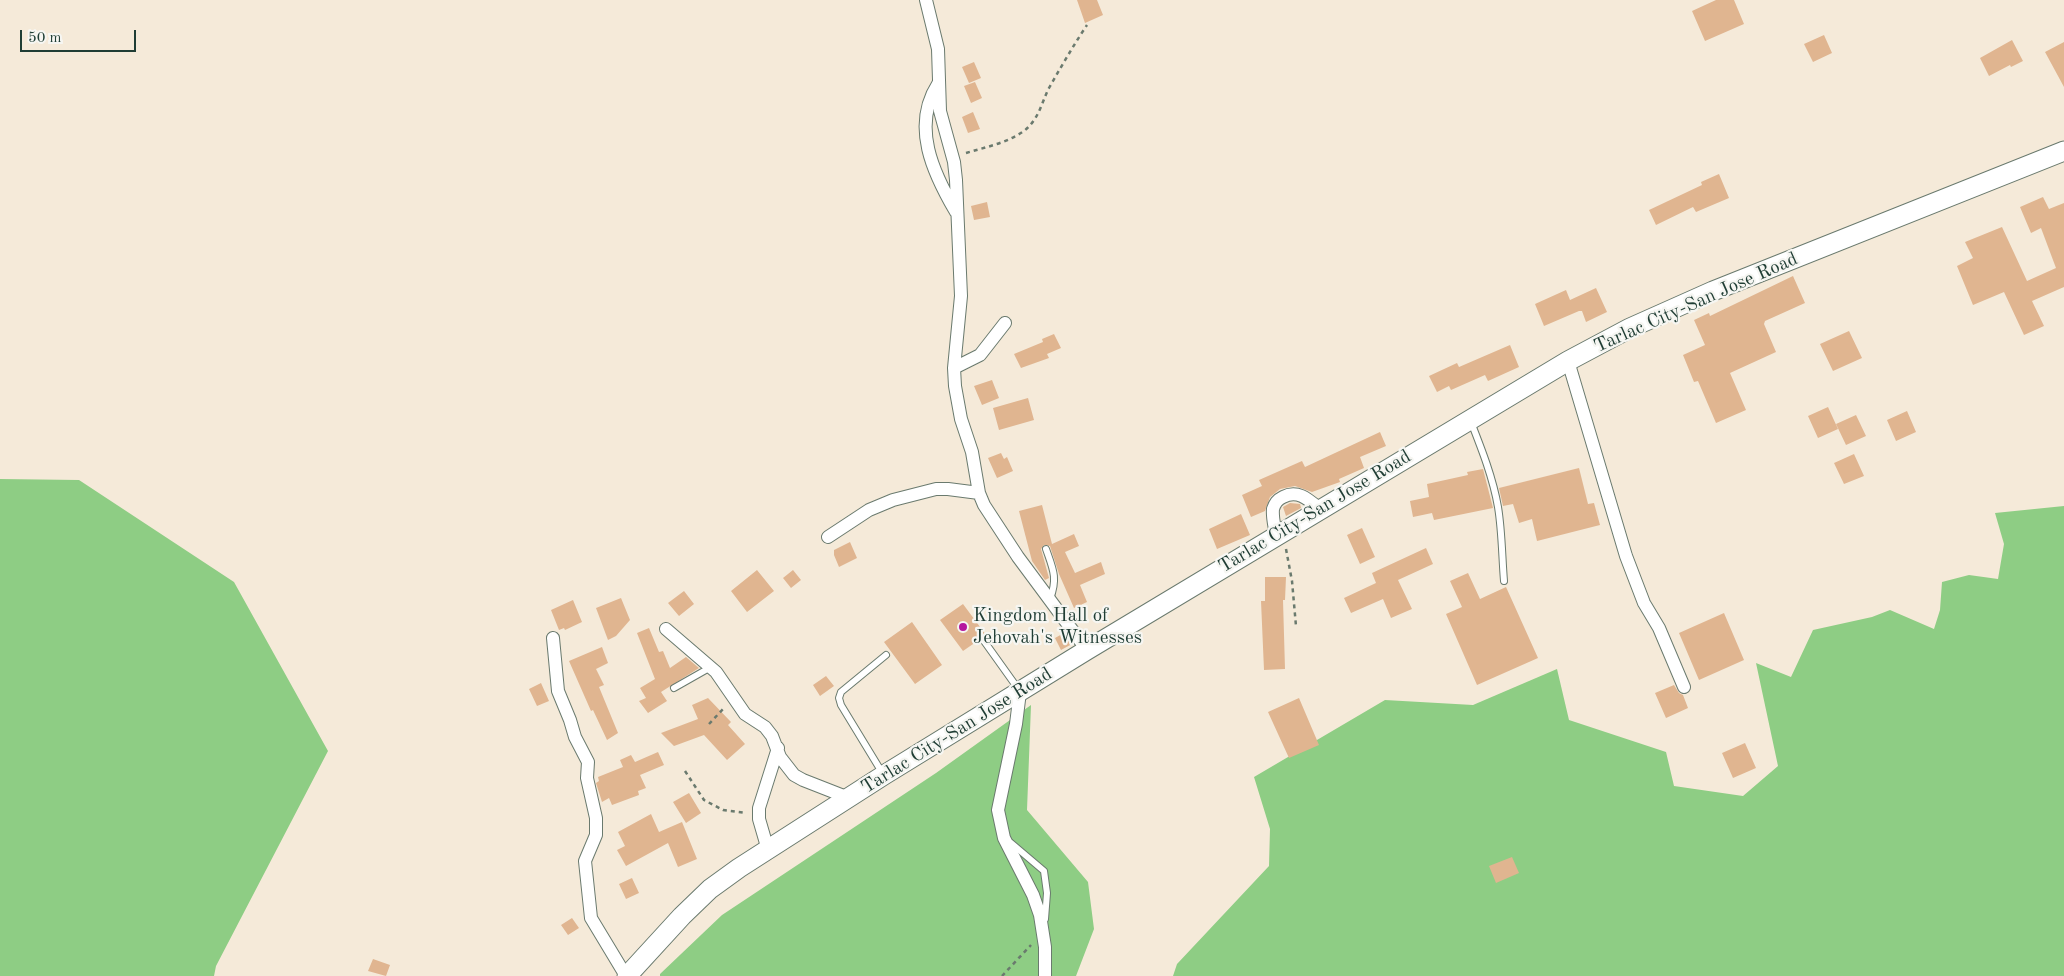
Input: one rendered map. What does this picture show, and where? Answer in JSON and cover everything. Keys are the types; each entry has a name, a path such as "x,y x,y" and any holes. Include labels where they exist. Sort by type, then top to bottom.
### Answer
{"main road":[{"name":"Tarlac City-San Jose Road","path":"627,976 682,916 710,890 768,850 884,775 1087,650 1470,418 1568,361 1630,328 1714,290 2064,151"}],"street":[{"path":"926,0 938,49 942,125 952,157 956,180 961,296 954,368 957,402 972,452 979,493 1012,550 1087,650"},
{"path":"939,84 927,105 925,128 937,178 957,214"},
{"path":"954,368 980,355 1005,323"},
{"path":"1568,361 1626,556 1644,603 1660,628 1684,687"},
{"path":"828,538 869,510 893,500 936,489 979,493"},
{"path":"1279,534 1273,511 1276,502 1286,495 1299,495 1321,510"},
{"path":"666,629 711,666 745,714 765,727 778,748 780,757 794,775 849,798"},
{"path":"553,638 558,691 575,737 588,762 587,778 596,818 596,834 585,861 592,918 627,976"},
{"path":"1020,692 1016,724 999,797 998,810 1004,838 1033,895 1040,915 1044,931 1045,976"},
{"path":"768,850 758,819 762,794 778,748"}],"lane":[{"path":"1470,418 1483,452 1498,509 1504,581"},
{"path":"1046,549 1055,579 1055,587 1049,600"},
{"path":"984,640 1020,692"},
{"path":"884,775 841,705 839,698 841,692 886,655"},
{"path":"674,688 711,666"},
{"path":"1004,838 1044,871 1047,892 1044,931"}],"path":[{"path":"952,157 1006,141 1029,126 1038,116 1049,88 1087,25"},
{"path":"1279,534 1292,581 1296,626"},
{"path":"709,724 734,698"},
{"path":"685,771 699,794 714,806 723,810 745,812 758,819"},
{"path":"1002,976 1044,931"}],"green space":[{"path":"0,479 79,480 234,582 328,751 216,966 214,976 0,976"},
{"path":"2064,506 2064,976 1173,976 1177,964 1269,866 1270,829 1254,777 1385,700 1473,705 1557,669 1569,720 1666,752 1674,786 1743,796 1778,766 1756,663 1791,677 1813,630 1872,617 1890,610 1934,629 1940,610 1942,582 1969,575 1998,579 2004,544 1995,513"},
{"path":"1031,705 1027,810 1088,882 1094,929 1076,976 660,976 722,915 936,773"}],"building":[{"path":"1077,0 1097,0 1103,15 1085,23"},
{"path":"1716,0 1734,0 1744,24 1705,41 1692,11"},
{"path":"1824,35 1832,53 1813,62 1804,44"},
{"path":"2012,40 2023,61 2011,67 2010,65 1989,76 1980,58"},
{"path":"2064,42 2064,87 2045,52"},
{"path":"974,62 981,78 969,83 962,67"},
{"path":"975,82 982,98 971,103 964,86"},
{"path":"973,112 980,129 968,133 962,117"},
{"path":"1719,174 1729,198 1696,212 1693,207 1656,225 1649,210 1702,185 1701,182"},
{"path":"2043,197 2049,209 2064,203 2064,287 2032,301 2044,326 2024,335 2004,292 1973,305 1957,266 1973,258 1965,242 2002,227 2027,281 2056,268 2041,228 2031,233 2020,207"},
{"path":"987,202 990,217 974,220 971,206"},
{"path":"1793,276 1805,303 1765,321 1764,324 1776,352 1730,373 1746,410 1716,423 1698,381 1694,382 1683,355 1705,345 1694,320 1709,313 1710,316"},
{"path":"1596,288 1607,312 1586,322 1582,311 1579,311 1544,326 1535,304 1566,290 1570,300"},
{"path":"1849,331 1862,358 1833,371 1820,344"},
{"path":"1054,334 1061,348 1047,354 1049,358 1021,368 1014,354 1043,342 1042,339"},
{"path":"1510,345 1519,367 1488,381 1485,375 1451,390 1449,386 1437,392 1429,376 1457,363 1459,367"},
{"path":"992,380 999,398 982,405 974,386"},
{"path":"1028,398 1034,420 999,430 993,408"},
{"path":"1828,407 1838,429 1818,438 1808,416"},
{"path":"1907,411 1916,432 1896,441 1887,420"},
{"path":"1856,415 1866,436 1846,445 1836,424"},
{"path":"1380,432 1386,446 1360,457 1364,468 1339,479 1340,482 1312,492 1295,486 1280,489 1270,497 1265,511 1251,517 1242,495 1262,486 1259,480 1302,461 1305,467"},
{"path":"1001,453 1004,459 1007,457 1013,471 997,478 988,458"},
{"path":"1854,454 1864,476 1844,484 1834,463"},
{"path":"1579,468 1588,504 1594,503 1600,525 1537,541 1532,519 1519,523 1513,504 1503,506 1499,488"},
{"path":"1483,469 1493,508 1434,520 1432,513 1413,517 1410,501 1429,497 1427,484 1468,475 1467,472"},
{"path":"1290,503 1300,504 1301,508 1286,516 1283,507"},
{"path":"1042,505 1052,544 1074,534 1079,546 1065,552 1075,573 1101,562 1105,574 1080,585 1087,602 1074,608 1059,574 1050,546 1044,545 1041,549 1049,578 1045,580 1032,561 1019,511"},
{"path":"1241,514 1250,535 1217,549 1209,529"},
{"path":"1362,528 1375,557 1360,564 1347,535"},
{"path":"850,542 857,558 839,567 834,550"},
{"path":"1426,548 1433,564 1398,580 1412,609 1391,618 1383,599 1351,613 1344,598 1376,583 1372,573"},
{"path":"757,570 774,591 747,612 731,591"},
{"path":"793,570 801,580 791,588 783,578"},
{"path":"1468,573 1480,599 1506,587 1538,658 1477,685 1446,614 1462,607 1450,581"},
{"path":"1265,577 1286,577 1285,600 1283,600 1285,669 1264,670 1261,601 1265,601"},
{"path":"684,591 694,604 679,616 668,603"},
{"path":"621,598 630,620 616,636 608,640 596,608"},
{"path":"573,600 582,622 565,630 564,628 559,630 551,610"},
{"name":"Kingdom Hall of Jehovah's Witnesses","path":"963,604 986,635 963,651 940,620"},
{"path":"1724,613 1744,660 1699,680 1679,633"},
{"path":"912,622 942,665 915,684 884,642"},
{"path":"649,628 659,652 663,651 670,668 686,657 699,668 661,692 667,701 648,713 639,701 646,698 640,688 655,679 637,633"},
{"path":"1064,633 1072,644 1061,650 1055,638"},
{"path":"602,647 608,663 596,669 604,685 599,687 618,733 607,740 593,710 591,711 569,661"},
{"path":"826,676 834,686 820,696 813,685"},
{"path":"541,683 549,701 537,706 529,689"},
{"path":"1674,685 1679,693 1683,695 1688,708 1666,718 1655,693"},
{"path":"708,698 731,722 728,725 745,744 727,760 704,735 674,746 661,733 698,719 692,705"},
{"path":"1299,698 1319,745 1289,758 1268,712"},
{"path":"1745,743 1756,768 1733,778 1722,753"},
{"path":"658,752 664,765 640,775 646,788 638,791 639,795 612,805 609,798 602,802 596,783 599,781 598,777 623,767 620,760 631,755 635,762"},
{"path":"689,793 701,813 686,823 673,802"},
{"path":"651,814 659,832 682,822 697,859 678,867 668,843 626,866 617,850 625,846 618,832"},
{"path":"1512,857 1519,873 1496,883 1489,866"},
{"path":"632,878 639,893 626,899 619,884"},
{"path":"572,918 579,928 568,935 561,925"},
{"path":"373,959 390,965 386,976 368,971"}],"place":[{"name":"Kingdom Hall of Jehovah's Witnesses","path":"963,627"}]}
